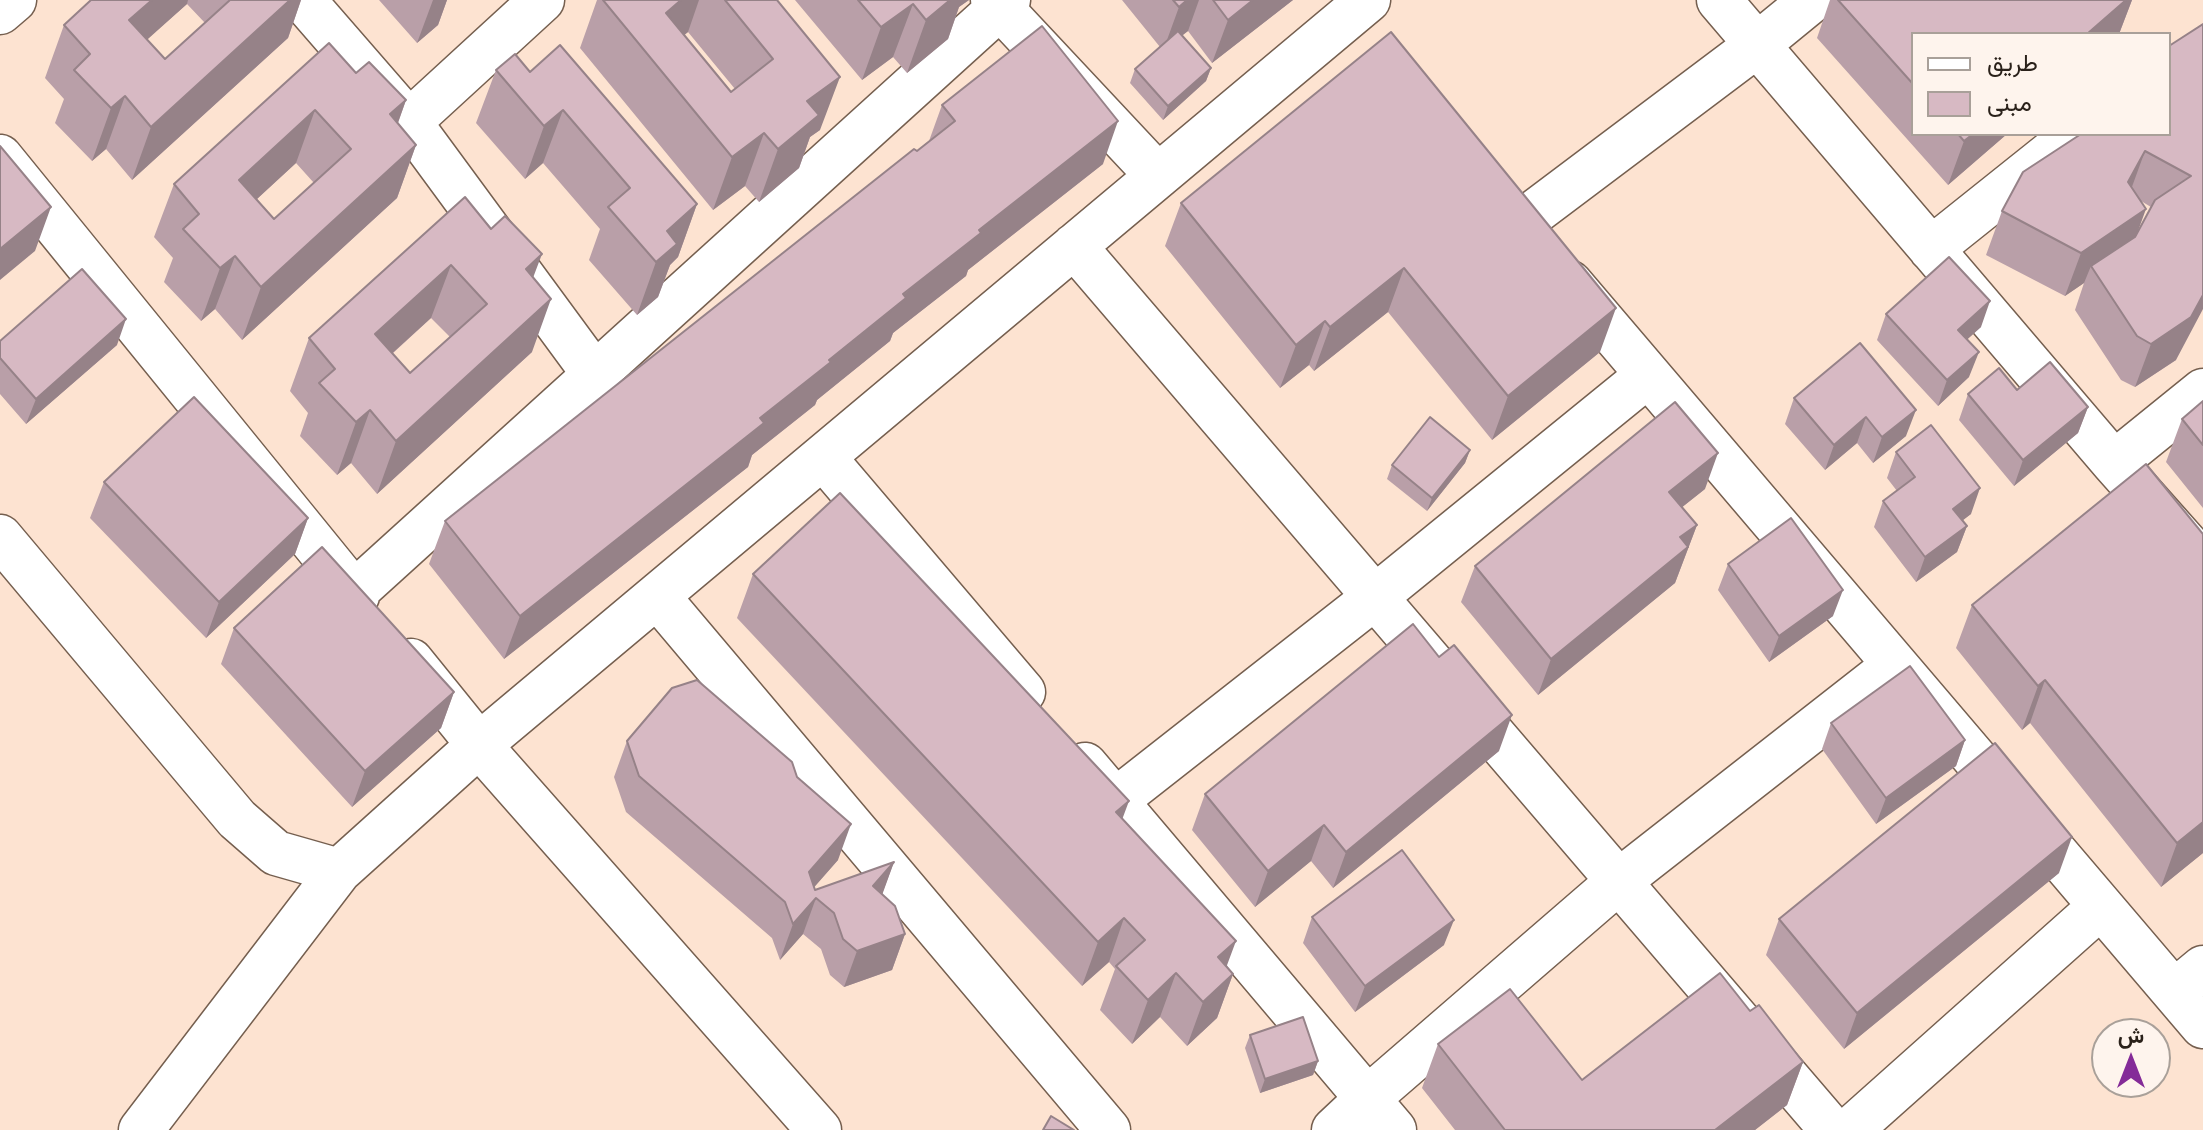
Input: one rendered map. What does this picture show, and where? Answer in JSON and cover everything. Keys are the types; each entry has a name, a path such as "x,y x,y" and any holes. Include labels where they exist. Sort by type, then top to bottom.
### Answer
{"street":[{"path":"0,12 14,0"},
{"path":"303,0 409,122 595,375"},
{"path":"409,122 542,0"},
{"path":"1719,0 2203,563"},
{"path":"1812,0 1757,45 1509,212 2100,907 2188,980 2203,1026"},
{"path":"355,592 1000,2 1158,176"},
{"path":"141,1130 339,871 479,745 1158,176 1360,21"},
{"path":"1931,249 2072,136"},
{"path":"0,157 479,745 819,1130"},
{"path":"1074,246 1832,1130"},
{"path":"1115,801 1375,597 1648,375"},
{"path":"2114,463 2203,391"},
{"path":"823,457 1380,1114"},
{"path":"0,537 237,819 276,853 339,871"},
{"path":"657,596 1108,1130"},
{"path":"1334,1130 1380,1114 1619,881 1895,665"},
{"path":"1850,1130 2100,907"}],"building":[{"path":"91,0 152,0 129,20 165,59 230,0 290,0 151,127 125,96 111,108 74,70 90,54 64,25"},
{"path":"603,0 681,0 666,13 731,92 773,59 725,0 777,0 840,77 807,101 819,115 778,149 764,133 732,157"},
{"path":"858,0 950,0 926,20 913,4 881,27"},
{"path":"1173,0 1187,0 1179,7"},
{"path":"1213,0 1253,0 1228,20"},
{"path":"1838,0 2126,0 2089,32 1911,32 1911,82"},
{"path":"2203,24 2203,295 2191,317 2151,344 2137,336 2091,266 2135,237 2155,200 2191,176 2145,151 2128,182 2146,209 2081,253 2002,211 2023,172 2078,136 2171,136 2171,45"},
{"path":"1042,26 1118,121 903,294 906,298 760,418 764,423 520,616 445,521 914,149 917,151 955,121 942,105"},
{"path":"1178,31 1211,68 1168,106 1135,69"},
{"path":"1391,32 1616,308 1508,396 1404,268 1330,327 1325,321 1296,345 1181,203"},
{"path":"329,43 356,73 369,62 406,100 390,114 416,145 261,287 235,256 220,268 183,229 199,214 174,184","holes":["315,110 351,149 274,219 239,180"]},
{"path":"560,45 697,204 667,231 677,244 656,262 608,207 630,188 563,110 544,126 496,70 515,54 530,72"},
{"path":"0,146 51,207 0,249"},
{"path":"465,197 491,229 505,216 542,254 526,269 551,299 396,441 370,410 356,422 319,383 335,369 309,338","holes":["451,265 487,304 410,373 375,334"]},
{"path":"1949,257 1990,301 1958,330 1979,352 1947,380 1886,314"},
{"path":"82,269 126,319 36,399 0,358 0,341"},
{"path":"1860,343 1916,410 1882,437 1866,417 1834,445 1794,398"},
{"path":"2050,362 2088,407 2023,460 1968,394 1999,368 2017,390"},
{"path":"194,397 308,518 219,602 104,482"},
{"path":"2203,401 2203,445 2182,419"},
{"path":"1675,402 1718,453 1669,492 1697,525 1680,537 1688,547 1551,659 1475,566"},
{"path":"1430,417 1470,450 1432,498 1392,465"},
{"path":"1931,425 1980,488 1953,509 1967,526 1925,557 1883,501 1915,477 1896,452"},
{"path":"2146,464 2203,534 2203,822 2177,843 2045,680 2038,686 1972,605"},
{"path":"840,493 1129,801 1116,812 1236,941 1218,957 1233,974 1203,1002 1176,973 1148,1000 1116,966 1145,940 1124,918 1098,942 753,574"},
{"path":"1791,518 1843,590 1779,636 1728,564"},
{"path":"322,547 454,692 365,771 234,628"},
{"path":"1413,624 1439,657 1454,645 1512,715 1346,852 1324,825 1268,871 1205,794"},
{"path":"1910,666 1965,740 1886,798 1831,723"},
{"path":"697,680 792,762 797,777 851,824 809,872 815,890 894,862 873,886 895,906 905,934 857,951 843,939 834,913 816,898 793,924 785,902 639,776 627,741 672,688"},
{"path":"1995,743 2072,837 1857,1013 1779,919"},
{"path":"1402,850 1454,920 1365,986 1312,917"},
{"path":"1720,973 1750,1011 1759,1005 1803,1062 1715,1130 1505,1130 1438,1044 1510,989 1582,1080"},
{"path":"1303,1017 1318,1061 1265,1079 1250,1035"},
{"path":"1051,1116 1074,1130 1043,1130"}]}
